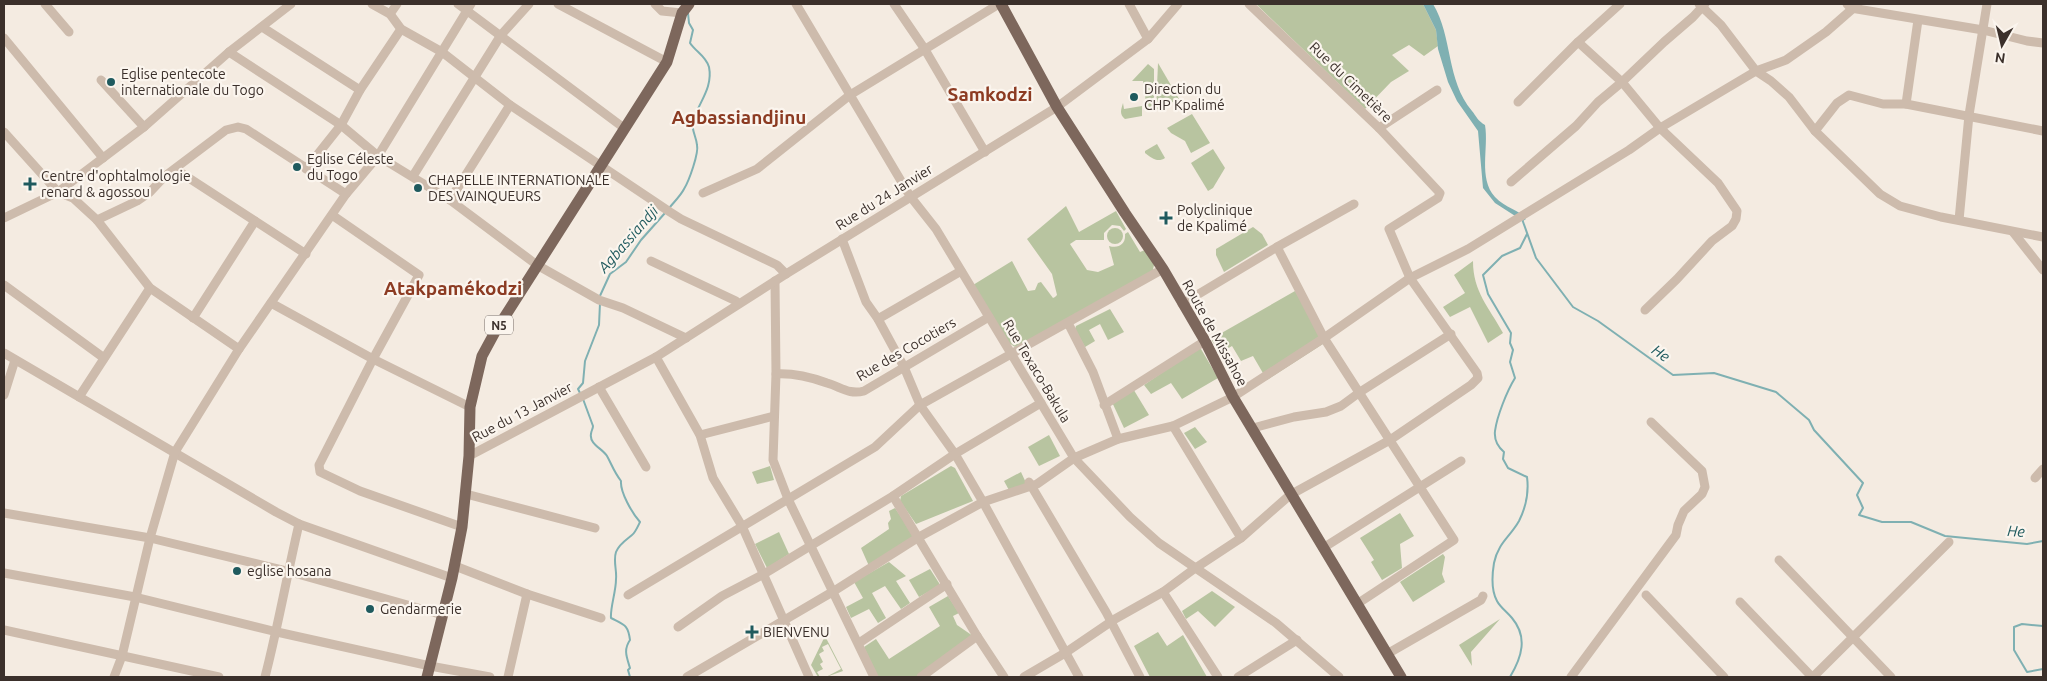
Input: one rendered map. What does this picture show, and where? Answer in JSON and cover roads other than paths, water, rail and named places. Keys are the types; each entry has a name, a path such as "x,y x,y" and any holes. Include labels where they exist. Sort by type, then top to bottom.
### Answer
{"main road":[{"name":"Route de Missahoe","path":"1000,4 1057,107 1163,269 1205,342 1233,397 1253,428 1290,495 1401,677"},
{"name":"N5","path":"428,672 455,566 462,527 469,456 470,407 482,356 537,265 667,62 686,8"}],"street":[{"path":"45,4 69,32"},
{"path":"4,218 58,192 144,127 229,52 292,4"},
{"path":"372,4 390,14 401,29 442,52 510,105 681,219 777,265 786,274"},
{"path":"390,14 397,4"},
{"path":"458,4 469,7 501,35 624,128"},
{"path":"413,176 501,35 529,4"},
{"path":"558,4 667,62"},
{"path":"655,4 662,11 686,8"},
{"name":"Rue Texaco-Bakula","path":"796,4 910,196 936,229 1074,458 1130,517 1159,544 1276,623 1339,677"},
{"path":"894,4 924,48 985,152"},
{"path":"703,193 758,169 850,95 924,48 1000,4"},
{"path":"1129,4 1148,39"},
{"name":"Rue du 24 Janvier","path":"588,393 656,357 910,196 1057,107 1148,39 1178,4"},
{"name":"Rue du Cimetière","path":"1249,4 1379,128 1440,193 1438,198 1389,229 1410,278"},
{"path":"1518,102 1578,42 1620,4"},
{"path":"1959,220 1969,116 1987,4"},
{"path":"1512,182 1576,126 1598,102 1622,82 1702,5 1721,25 1756,71 1789,97 1815,130 1880,194 1900,206 2043,237"},
{"path":"687,677 834,591 919,537 983,502 1033,483 1074,458 1118,439 1173,426 1233,397 1324,338 1410,278 1468,249 1628,150 1660,128 1756,71 1786,60 1826,32 1852,5 1918,20 1983,30 2043,43"},
{"path":"114,677 122,656 150,538 175,452 239,349 346,194 378,156 469,7"},
{"path":"1906,104 1918,20"},
{"path":"262,27 360,90"},
{"path":"306,168 341,124 360,90 401,29"},
{"path":"4,38 103,158"},
{"path":"1578,42 1622,82 1660,128 1718,183 1736,211 1736,219 1732,226 1712,242 1645,310"},
{"path":"229,52 341,124 378,156 450,200 537,265 599,300 623,308 686,338"},
{"path":"101,80 144,127"},
{"path":"1379,128 1437,90"},
{"path":"1815,130 1838,103 1849,95 1883,104 1906,104 1942,113 1969,116 2043,132"},
{"path":"450,200 510,105"},
{"path":"96,220 137,201 226,130 238,127 246,130 346,194"},
{"path":"4,132 58,192 73,198 96,220 150,288 239,349"},
{"path":"175,169 306,254"},
{"path":"1182,304 1277,247 1354,204"},
{"path":"332,215 419,275 373,359 319,465 320,472 360,491 462,527"},
{"path":"193,318 255,221"},
{"path":"2014,232 2043,270"},
{"path":"842,239 866,302 904,367 920,405 955,454 1079,677"},
{"path":"1277,247 1324,338 1454,540 1357,604"},
{"path":"651,261 736,301 738,304"},
{"path":"628,595 875,447 920,405 1163,269"},
{"path":"878,320 961,271"},
{"path":"1024,677 1065,653 1115,619 1164,592 1240,538 1290,495 1390,440 1471,385 1478,378 1477,373 1410,278"},
{"path":"775,281 776,374 773,460 788,499 812,544 874,677"},
{"path":"4,285 104,358"},
{"path":"79,397 150,288"},
{"path":"271,303 373,359 470,407"},
{"name":"Rue des Cocotiers","path":"776,374 791,373 828,383 851,393 864,391 989,317"},
{"path":"1068,323 1093,372 1118,439"},
{"path":"1253,428 1294,416 1326,412 1341,406 1450,334"},
{"path":"1104,405 1205,342"},
{"path":"4,353 299,524 452,578"},
{"path":"656,357 700,435 713,478 742,526 806,675"},
{"path":"4,395 15,360"},
{"path":"599,387 646,467"},
{"name":"Rue du 13 Janvier","path":"469,456 588,393"},
{"path":"678,627 722,596 764,574 893,496 955,454 1041,403"},
{"path":"700,435 774,416"},
{"path":"1571,677 1676,535 1684,511 1702,494 1705,487 1702,471 1651,422"},
{"path":"1173,426 1240,538"},
{"path":"1323,548 1461,461"},
{"path":"2035,478 2043,469"},
{"path":"1033,483 1115,619 1146,677"},
{"path":"1033,483 1106,612 1140,677"},
{"path":"466,494 595,528"},
{"path":"893,496 977,636 1004,677"},
{"path":"4,513 150,538 288,571 443,615"},
{"path":"265,677 277,632 299,524"},
{"path":"1740,602 1812,677 1949,542"},
{"path":"1779,560 1891,677"},
{"path":"455,566 527,594 601,618"},
{"path":"4,573 135,597 428,672 490,677"},
{"path":"858,643 947,584"},
{"path":"1164,592 1218,677"},
{"path":"508,677 527,594"},
{"path":"1646,595 1724,677"},
{"path":"1387,654 1481,600 1483,596"},
{"path":"4,630 219,677"},
{"path":"921,677 977,636"},
{"path":"1238,677 1297,640"}],"water":[{"path":"1423,4 1433,4 1444,30 1458,86 1472,111 1485,125 1485,172 1490,189 1499,201 1520,213 1526,219 1523,221 1495,203 1483,188 1478,131 1457,101 1448,82 1438,49 1436,30"}],"waterway":[{"name":"Agbassiandji","path":"670,207 683,191 697,154 693,122 708,87 710,74 708,63 690,43 693,30 689,23 688,13"},
{"name":"Agbassiandji","path":"599,298 610,274 626,262 641,240 665,213"},
{"name":"He","path":"1522,219 1536,258 1573,307 1598,321 1673,375 1714,373 1776,392 1809,420 1814,430 1863,483 1857,495 1863,508 1859,515 1882,522 1911,522 1945,536 2027,544 2043,541"},
{"path":"1510,677 1518,662 1522,640 1517,625 1495,597 1493,572 1498,550 1516,527 1521,516 1525,505 1528,483 1527,477 1508,468 1503,459 1504,452 1498,446 1495,437 1500,411 1515,378 1510,362 1513,350 1510,343 1511,333 1488,294 1483,275 1502,256 1520,248 1527,234"},
{"name":"Agbassiandji","path":"581,395 578,389 583,383 585,361 599,325 600,303"},
{"name":"Agbassiandji","path":"583,399 593,426 592,441 607,456 621,481 622,491 627,502 640,522 634,533 621,544 616,552 616,584 611,614 611,618 625,626 628,631 630,640 626,654 630,668 628,670 630,677"},
{"name":"He","path":"2043,626 2022,624 2014,627 2014,650 2027,672 2043,669"}],"place":[{"name":"Eglise pentecote internationale du Togo","path":"111,82"},
{"name":"Direction du CHP Kpalimé","path":"1134,97"},
{"name":"Eglise Céleste du Togo","path":"297,167"},
{"name":"Centre d'ophtalmologie renard & agossou","path":"30,184"},
{"name":"CHAPELLE INTERNATIONALE DES VAINQUEURS","path":"418,188"},
{"name":"Polyclinique de Kpalimé","path":"1166,218"},
{"name":"eglise hosana","path":"237,571"},
{"name":"Gendarmerie","path":"370,609"},
{"name":"BIENVENU","path":"752,632"}],"district":[{"name":"Samkodzi","path":"990,94"},
{"name":"Agbassiandjinu","path":"739,117"},
{"name":"Atakpamékodzi","path":"453,288"}]}
